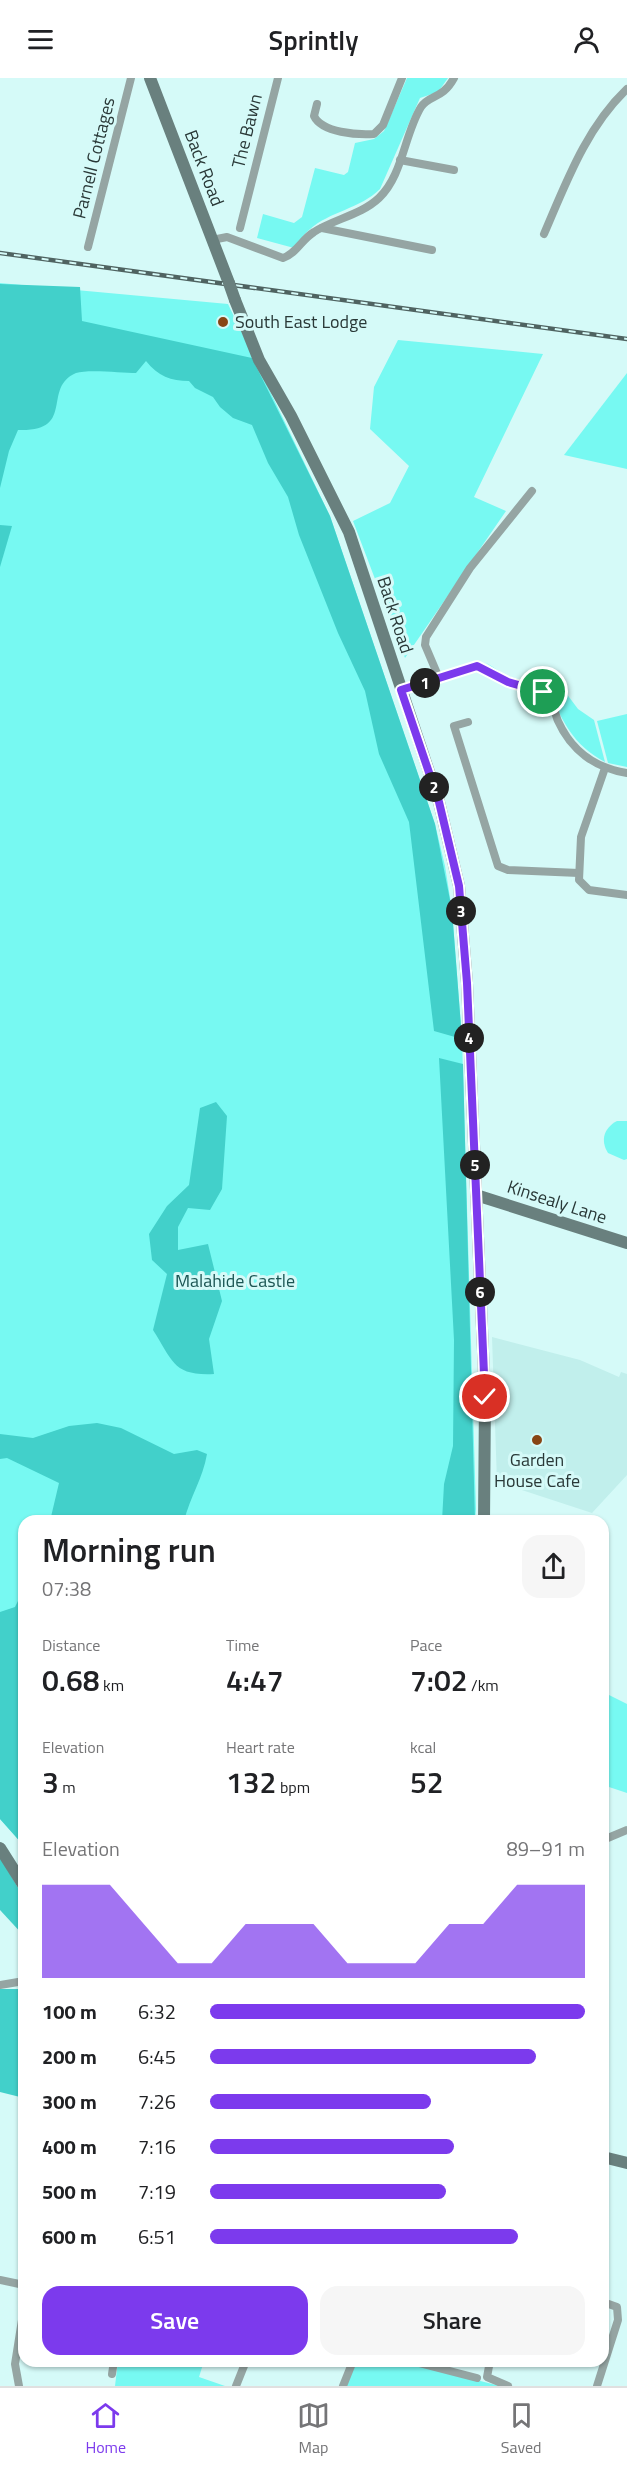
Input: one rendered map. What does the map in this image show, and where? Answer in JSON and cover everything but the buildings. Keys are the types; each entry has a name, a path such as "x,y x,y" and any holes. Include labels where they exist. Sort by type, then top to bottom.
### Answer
{"street":[{"name":"Parnell Cottages","path":"88,246 131,78"},
{"name":"Back Road","path":"150,78 260,360 349,532 439,802 459,886 467,983 485,1397 484,1515"},
{"name":"The Bawn","path":"240,228 278,78"},
{"path":"317,104 314,116 325,126 360,135 374,134 383,125 402,78"},
{"path":"212,240 232,238 283,258 292,255 312,233 379,198 388,187 422,106 447,90 454,78"},
{"path":"544,234 572,168 587,141 612,103 627,89"},
{"path":"400,160 454,170"},
{"path":"322,228 432,250"},
{"path":"439,678 425,645 426,637 470,568 532,491"},
{"path":"401,690 477,666 508,682 543,692 550,698 559,724 585,756 605,768 627,773"},
{"path":"468,722 454,726 498,866 508,870 579,873"},
{"path":"605,768 581,837 579,873 585,889 627,895"},
{"name":"Kinsealy Lane","path":"476,1195 627,1243"},
{"path":"609,1838 627,1830"},
{"path":"0,1848 18,1877"},
{"path":"0,1985 18,1983"},
{"path":"609,2158 627,2163"},
{"path":"0,2280 18,2284"},
{"path":"609,2304 617,2307 618,2320 609,2348"},
{"path":"18,2345 15,2364 19,2386"},
{"path":"112,2374 113,2367"},
{"path":"236,2386 244,2367"},
{"path":"344,2386 351,2367"},
{"path":"434,2367 477,2378"},
{"path":"489,2367 487,2377 508,2386"},
{"path":"597,2386 603,2367"}],"shaded area":[{"path":"0,284 80,287 82,321 252,358 330,516 435,824 452,910 462,1039 434,1031 409,822 379,754 365,691 338,633 299,535 288,497 268,463 252,425 233,418 220,407 213,397 195,388 189,381 165,377 146,361 136,373 97,371 76,373 66,380 60,389 53,417 47,424 36,429 18,430 9,451 0,488"},
{"path":"0,525 12,526 0,567"},
{"path":"439,1058 463,1064 475,1515 442,1515 444,1484 453,1446 454,1340"},
{"path":"216,1102 227,1116 222,1189 210,1210 188,1208 178,1227 178,1250 208,1244 222,1301 209,1339 214,1374 200,1374 182,1369 176,1364 153,1330 167,1274 152,1260 149,1234 167,1206 189,1185 200,1108"},
{"path":"492,1337 580,1360 619,1377 621,1372 627,1374 627,1475 592,1513 497,1482"},
{"path":"97,1423 121,1428 174,1454 197,1450 207,1454 186,1515 51,1515 59,1483 7,1458 0,1459 0,1434 33,1438 69,1426"},
{"path":"18,1601 18,1839 0,1819 0,1612 15,1607"},
{"path":"0,1857 18,1888 18,1930 0,1910"},
{"path":"0,1989 18,1989 18,2096 0,2092"}],"green space":[{"path":"407,78 448,78 438,92 420,98 380,189 363,201 317,224 294,248 257,238 263,214 294,223 302,217 315,168 344,175 348,172 355,143 374,139 384,131"},
{"name":"Malahide Castle","path":"0,283 228,304 330,516 435,824 452,910 462,1039 476,1509 476,1515 18,1515 18,1839 0,1819"},
{"path":"398,340 543,354 474,497 506,511 405,658 353,521 390,503 409,466 370,429 374,387"},
{"path":"627,373 627,469 564,455"},
{"path":"485,662 507,676 548,686 560,685 578,709 594,720 605,762 585,748 570,732 549,691 507,678"},
{"path":"627,714 627,767 608,763 597,721"},
{"path":"617,1121 627,1121 627,1159 624,1160 608,1153 604,1144 606,1131"},
{"path":"609,1695 627,1704 627,1793 609,1787"},
{"path":"117,2367 202,2367 199,2377 225,2386 115,2386"},
{"path":"354,2367 426,2367 500,2386 346,2386"}],"railway":[{"path":"0,253 627,339"}],"place":[{"name":"South East Lodge","path":"223,322"},
{"name":"Garden House Cafe","path":"537,1440"}],"route":[{"path":"485,1397 467,983 459,886 439,802 401,690 477,666 493,672 502,680 543,692"}]}
